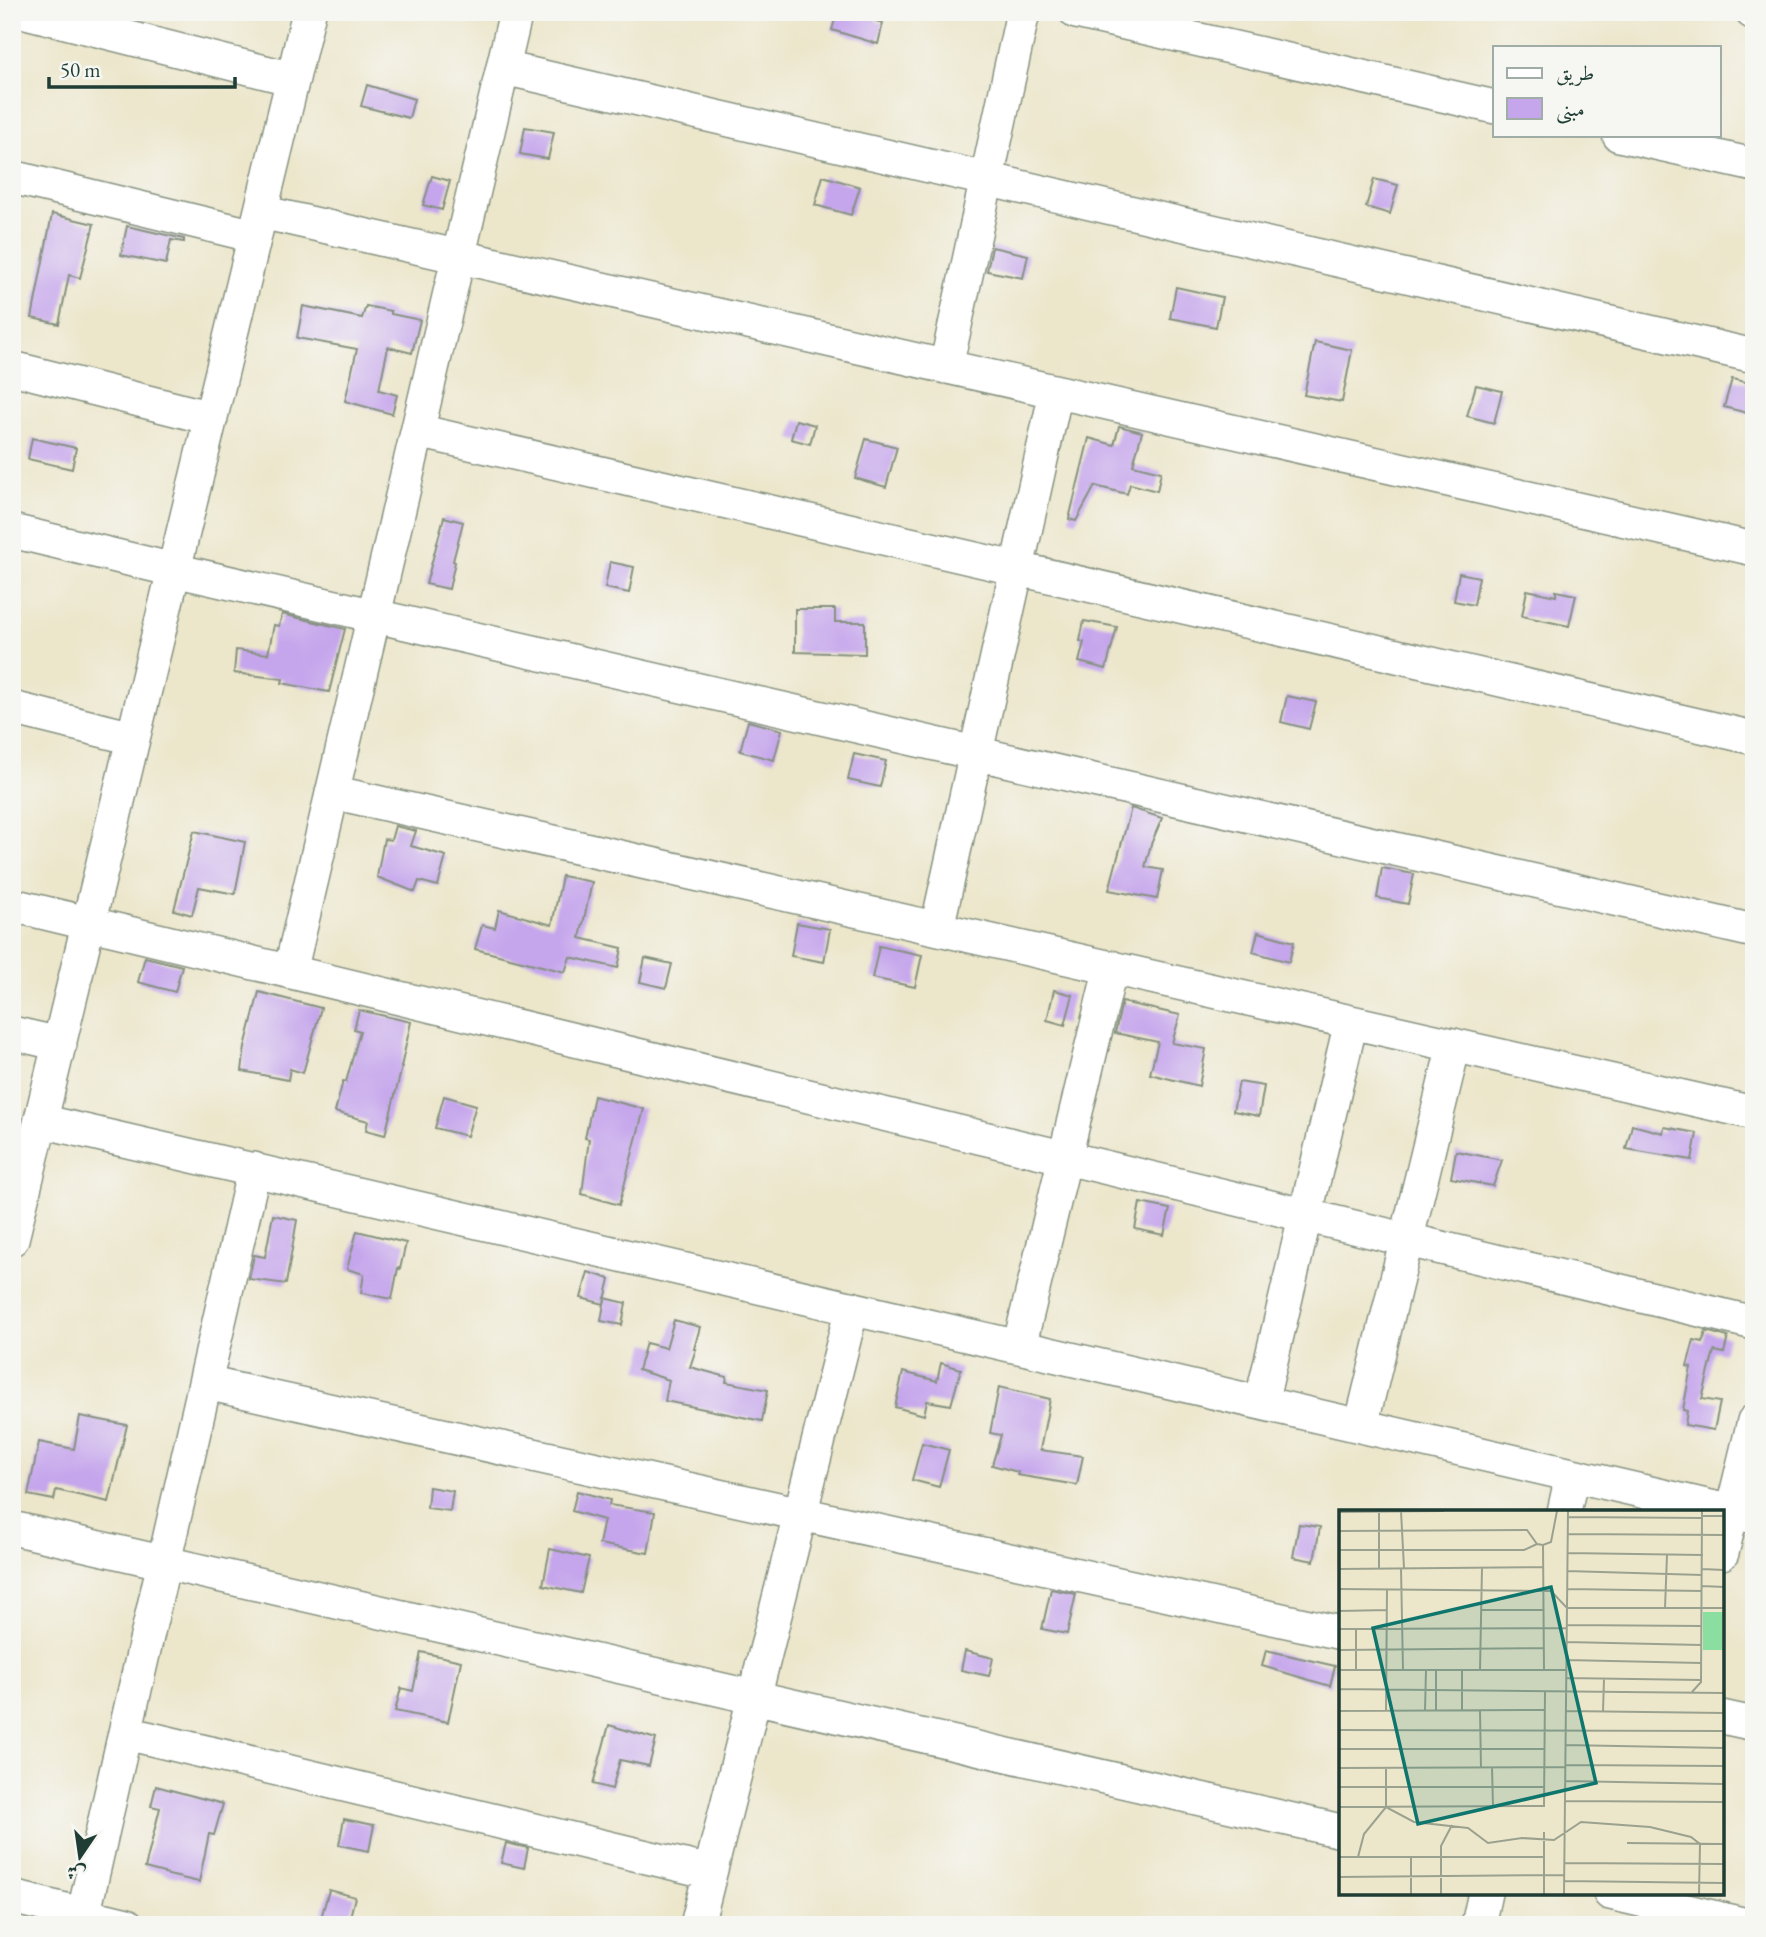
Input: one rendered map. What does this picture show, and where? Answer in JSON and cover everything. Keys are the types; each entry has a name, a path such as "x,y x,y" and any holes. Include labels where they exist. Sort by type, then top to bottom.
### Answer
{"street":[{"path":"26,12 293,79"},
{"path":"14,1224 60,1044 309,12"},
{"path":"290,972 516,12"},
{"path":"946,367 1023,12"},
{"path":"1076,12 1493,107"},
{"path":"504,68 1754,356"},
{"path":"1624,136 1754,165"},
{"path":"12,177 258,224 459,258 1754,549"},
{"path":"12,368 211,418"},
{"path":"937,928 1056,392"},
{"path":"418,431 1754,738"},
{"path":"12,531 1754,931"},
{"path":"12,708 134,738"},
{"path":"332,792 1754,1113"},
{"path":"12,905 1754,1323"},
{"path":"1018,1347 1111,967"},
{"path":"1261,1403 1351,1022"},
{"path":"12,1033 60,1044"},
{"path":"1361,1426 1454,1045"},
{"path":"41,1121 1722,1510"},
{"path":"83,1919 254,1169"},
{"path":"697,1925 852,1308"},
{"path":"206,1383 1339,1633"},
{"path":"1724,1549 1743,1515 1754,1421"},
{"path":"1564,1510 1572,1475"},
{"path":"1724,1511 1743,1515"},
{"path":"12,1528 1339,1831"},
{"path":"1724,1717 1754,1724"},
{"path":"126,1733 710,1872"},
{"path":"1478,1925 1485,1895"},
{"path":"12,1897 83,1919 128,1925"},
{"path":"1631,1903 1747,1925"}],"building":[{"path":"837,12 879,12 876,21 883,23 878,44 832,30"},
{"path":"367,85 414,99 409,118 361,106"},
{"path":"525,127 554,132 548,159 520,154"},
{"path":"432,176 450,181 442,210 423,205"},
{"path":"823,176 860,187 851,215 815,205"},
{"path":"1374,179 1398,185 1390,214 1366,207"},
{"path":"52,214 94,224 80,278 69,275 59,324 32,318"},
{"path":"127,226 184,239 184,242 171,240 166,264 121,255"},
{"path":"992,247 1028,255 1023,278 987,271"},
{"path":"1176,287 1222,297 1216,327 1170,318"},
{"path":"303,306 362,318 366,306 420,320 412,353 388,347 379,390 397,395 392,414 345,401 357,349 297,338"},
{"path":"1315,342 1352,350 1342,402 1304,395"},
{"path":"1732,379 1754,384 1751,414 1724,407"},
{"path":"1476,385 1502,391 1494,423 1467,416"},
{"path":"796,420 815,425 810,444 791,439"},
{"path":"1119,426 1142,432 1133,465 1161,472 1157,491 1130,484 1127,494 1095,486 1076,521 1069,519 1089,438 1114,445"},
{"path":"32,438 76,448 72,469 28,459"},
{"path":"866,439 897,447 886,487 855,478"},
{"path":"444,517 463,522 449,589 426,584"},
{"path":"610,562 634,567 629,593 605,588"},
{"path":"1459,573 1479,577 1474,605 1454,601"},
{"path":"1527,590 1556,596 1556,591 1576,595 1569,626 1522,616"},
{"path":"795,609 835,609 835,622 865,622 865,654 795,652"},
{"path":"282,614 345,629 329,692 282,683 283,679 234,673 236,650 268,654 274,625 279,626"},
{"path":"1084,621 1117,627 1106,669 1079,662 1084,642 1080,641"},
{"path":"1287,696 1316,702 1309,729 1281,722"},
{"path":"748,721 782,730 774,760 740,751"},
{"path":"854,754 886,761 880,787 848,780"},
{"path":"1131,808 1162,818 1145,867 1163,870 1157,899 1109,890"},
{"path":"395,826 416,831 411,846 446,856 438,886 419,881 415,892 377,877 384,839 391,840"},
{"path":"194,831 245,842 235,894 199,887 192,915 174,910"},
{"path":"1382,868 1414,874 1408,904 1377,898"},
{"path":"562,876 592,882 580,938 622,948 618,968 570,957 565,972 475,949 482,925 495,928 499,910 552,925"},
{"path":"797,923 830,929 824,962 791,956"},
{"path":"1258,932 1294,942 1289,962 1253,952"},
{"path":"879,946 922,955 915,987 872,978"},
{"path":"145,957 182,966 175,992 138,982"},
{"path":"645,958 672,964 666,988 640,982"},
{"path":"1054,990 1073,995 1065,1025 1047,1020"},
{"path":"259,992 321,1008 303,1073 290,1069 288,1080 242,1071 245,1047"},
{"path":"1122,1002 1180,1015 1172,1043 1206,1049 1199,1086 1150,1074 1158,1042 1115,1033"},
{"path":"359,1010 411,1022 385,1135 366,1130 368,1121 335,1112 360,1031 354,1029"},
{"path":"1239,1082 1264,1086 1259,1116 1233,1111"},
{"path":"444,1096 476,1105 467,1136 435,1128"},
{"path":"594,1096 644,1109 619,1205 582,1194 589,1139 585,1138"},
{"path":"1632,1125 1663,1133 1664,1127 1697,1133 1692,1160 1626,1149"},
{"path":"1456,1151 1502,1160 1493,1186 1451,1178"},
{"path":"1140,1203 1170,1209 1164,1235 1135,1229"},
{"path":"273,1215 297,1220 286,1284 249,1279 254,1255 265,1257"},
{"path":"357,1231 406,1243 392,1299 361,1293 364,1274 347,1269"},
{"path":"588,1272 610,1279 604,1304 581,1298"},
{"path":"605,1298 626,1303 622,1325 601,1321"},
{"path":"674,1320 700,1327 690,1367 727,1377 726,1382 768,1390 762,1421 665,1401 669,1380 638,1370 646,1343 666,1348"},
{"path":"1706,1331 1728,1337 1724,1353 1714,1351 1702,1399 1720,1402 1714,1430 1685,1425 1687,1411 1683,1410 1691,1367 1687,1366 1694,1340 1703,1342"},
{"path":"941,1363 961,1369 951,1405 927,1401 924,1415 895,1407 903,1372 937,1381"},
{"path":"999,1387 1050,1399 1040,1450 1083,1456 1077,1485 1017,1475 1018,1472 992,1465 1001,1435 990,1433"},
{"path":"80,1416 127,1425 109,1502 56,1490 54,1500 28,1495 39,1442 74,1449"},
{"path":"922,1443 949,1450 939,1487 912,1480"},
{"path":"429,1487 453,1491 450,1511 427,1508"},
{"path":"577,1491 610,1500 609,1505 655,1512 648,1553 599,1544 604,1520 572,1511"},
{"path":"1299,1524 1320,1527 1314,1561 1293,1557"},
{"path":"550,1549 589,1558 581,1593 543,1585"},
{"path":"1051,1589 1076,1594 1067,1634 1042,1629"},
{"path":"1266,1650 1335,1666 1330,1686 1262,1666"},
{"path":"965,1651 993,1658 989,1676 961,1670"},
{"path":"421,1652 461,1661 448,1722 395,1711 401,1688 413,1691"},
{"path":"609,1725 656,1739 649,1766 620,1760 612,1789 593,1784"},
{"path":"156,1786 223,1804 214,1835 209,1834 199,1882 145,1868 160,1808 151,1806"},
{"path":"344,1819 374,1825 369,1851 339,1845"},
{"path":"506,1843 528,1848 524,1868 501,1863"},
{"path":"329,1890 355,1897 348,1925 321,1918"}]}
